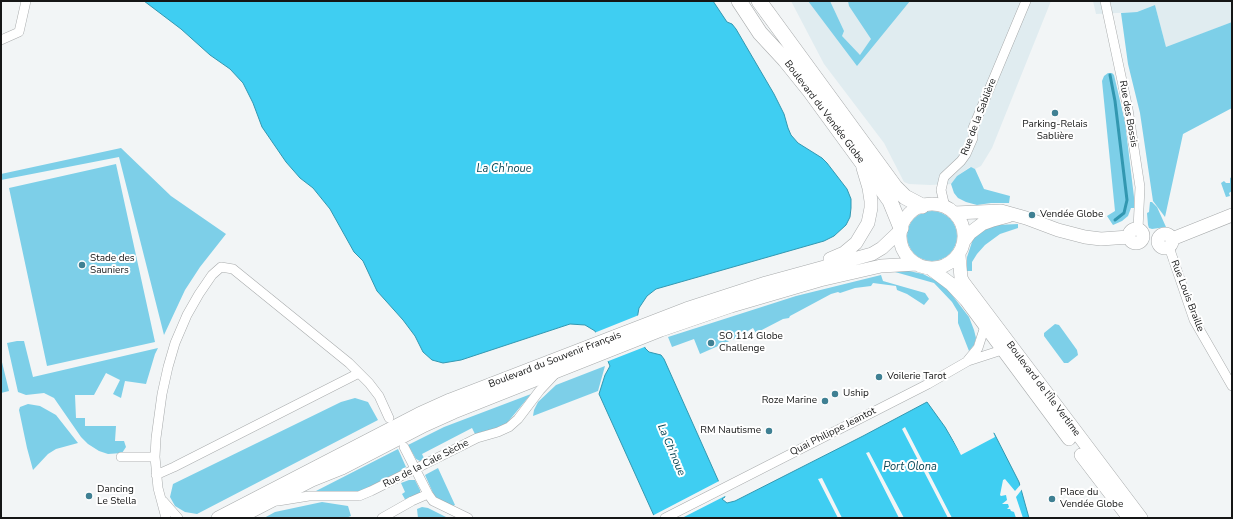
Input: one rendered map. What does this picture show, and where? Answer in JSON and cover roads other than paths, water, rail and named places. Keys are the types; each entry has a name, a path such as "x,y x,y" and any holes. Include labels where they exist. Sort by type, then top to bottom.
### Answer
{"main road":[{"name":"Boulevard du Vendée Globe","path":"739,1 760,33 785,60 810,91 889,199 901,229"},
{"name":"Boulevard du Vendée Globe","path":"759,1 894,187 905,197 922,206"},
{"path":"804,272 813,265 832,259 844,253 856,243 864,230 870,215 871,201 868,183 860,159"},
{"path":"1015,216 993,220 982,224 970,233 964,241 958,255 946,265 931,269 910,260 905,253 900,238 904,221 909,215 922,206 938,205 950,210 996,211 1015,216 1058,230 1085,237 1101,238 1137,234 1167,242 1232,215"},
{"path":"950,210 963,226 964,241"},
{"name":"Boulevard du Souvenir Français","path":"218,518 419,414 450,400 588,353 766,283 872,254 882,248 901,229"},
{"name":"Boulevard de l'Île Vertime","path":"958,255 961,278 963,282 1141,518"},
{"name":"Boulevard du Souvenir Français","path":"659,325 820,280 881,266 917,264"},
{"name":"Boulevard de l'Île Vertime","path":"931,269 948,282 961,295 1129,518"},
{"name":"Boulevard du Souvenir Français","path":"238,518 312,480 342,468 425,425 454,412 559,371 588,353"}],"street":[{"path":"1,40 19,32 26,1"},
{"name":"Rue de la Sablière","path":"950,210 943,201 941,190 944,177 964,158 973,138 974,128 1026,1"},
{"name":"Rue des Bossis","path":"1105,1 1128,109 1140,187 1137,234"},
{"name":"Rue Louis Braille","path":"1167,242 1194,320 1232,386"},
{"path":"166,518 156,475 155,457 162,394 168,366 175,343 187,315 212,275 221,267 233,269 359,373 370,383 379,396 389,418"},
{"path":"968,361 975,354 978,348 985,326"},
{"name":"Quai Philippe Jeantot","path":"665,518 928,384 968,361 1002,350"},
{"name":"Rue de la Cale Sèche","path":"267,503 309,496 359,496 477,438 510,427 540,390 559,371"},
{"path":"156,475 359,373"},
{"path":"404,447 433,501 468,518"},
{"path":"121,458 155,457"},
{"path":"382,518 428,494"},
{"path":"162,500 178,518"}],"water":[{"name":"La Ch'noue","path":"144,1 713,1 727,22 732,24 736,29 774,94 784,114 791,135 798,143 822,158 827,163 847,189 851,199 850,217 846,225 834,236 824,241 656,289 647,296 639,308 637,319 645,348 649,352 661,355 664,359 718,480 725,497 722,499 727,503 735,501 927,402 945,427 959,451 994,433 1019,482 1029,518 655,518 599,394 605,375 610,366 595,331 585,325 570,324 461,360 443,363 432,360 423,352 415,336 403,320 377,291 363,261 354,252 330,209 313,188 300,178 286,162 262,127 253,103 243,83 230,69 210,55 181,29"}],"waterway":[{"path":"1110,75 1115,101 1127,200 1124,213 1115,220"}],"place":[{"name":"Parking-Relais Sablière","path":"1055,113"},
{"name":"Vendée Globe","path":"1032,215"},
{"name":"Stade des Sauniers","path":"82,265"},
{"name":"SO 114 Globe Challenge","path":"711,343"},
{"name":"Voilerie Tarot","path":"879,377"},
{"name":"Uship","path":"835,394"},
{"name":"Roze Marine","path":"825,401"},
{"name":"RM Nautisme","path":"769,431"},
{"name":"Dancing Le Stella","path":"89,496"},
{"name":"Place du Vendée Globe","path":"1052,499"}],"water label":[{"name":"Port Olona","path":"910,467"}]}
